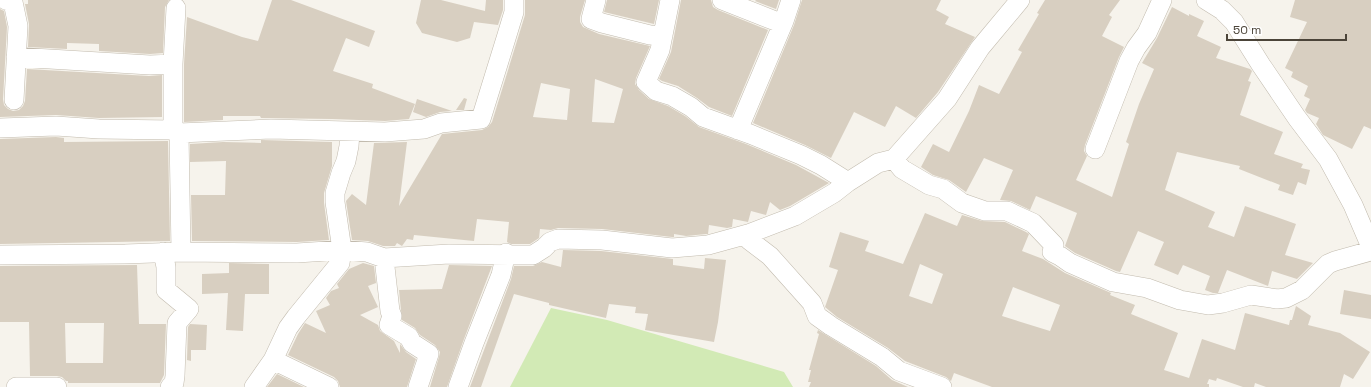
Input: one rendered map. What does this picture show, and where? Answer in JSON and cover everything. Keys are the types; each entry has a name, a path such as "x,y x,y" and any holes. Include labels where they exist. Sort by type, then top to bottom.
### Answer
{"street":[{"path":"6,0 13,2 18,26 14,100"},
{"path":"0,128 56,126 99,129 176,131 271,129 385,132 424,129 442,124 481,119 514,12 514,0"},
{"path":"596,0 591,19 650,35 663,36"},
{"path":"670,0 660,50 646,82 656,91 672,96 691,107 703,117 801,155 821,165 848,182"},
{"path":"722,0 778,22 784,21"},
{"path":"738,130 784,21 791,0"},
{"path":"0,255 172,252 297,253 342,250 367,252 384,258 449,254 533,254 544,248 550,242 558,240 602,240 672,248 708,245 748,234 795,216 834,193 848,182 878,163 894,159 947,99 980,48 1020,0"},
{"path":"1095,148 1129,61 1147,32 1162,0"},
{"path":"1206,0 1222,10 1234,22 1261,66 1328,159 1371,247"},
{"path":"170,387 174,383 175,376 177,323 189,309 166,290 166,267 172,252 176,131 172,64 176,8"},
{"path":"16,57 150,66 172,64"},
{"path":"254,387 273,360 288,328 340,263 342,250 335,193 346,161 350,132"},
{"path":"894,159 902,169 929,185 943,189 962,203 985,211 1007,211 1033,223 1054,245 1052,252 1070,263 1113,282 1147,288 1180,300 1197,304 1208,305 1222,303 1251,295 1277,299 1286,298 1302,290 1328,264 1371,251"},
{"path":"748,234 749,240 770,256 812,303 817,316 882,357 899,370 942,387"},
{"path":"458,387 501,275 506,254"},
{"path":"384,258 390,311 392,316 389,326 409,337 412,343 429,354 418,387"},
{"path":"273,360 329,387"},
{"path":"16,387 57,387"}],"green space":[{"path":"551,308 607,320 784,372 793,387 510,387"}],"building":[{"path":"28,0 169,0 165,7 163,53 150,54 99,51 99,44 67,43 67,49 28,47 29,24 25,4 28,4"},
{"path":"272,0 291,0 375,31 369,47 346,38 333,71 373,84 372,88 415,104 409,119 385,121 223,116 223,120 184,122 184,64 187,17 242,37 258,41"},
{"path":"421,0 441,0 485,11 486,0 503,0 503,10 498,25 474,22 470,38 457,42 422,33 416,23"},
{"path":"525,0 585,0 580,17 580,22 583,27 599,34 650,46 636,78 635,84 649,99 668,106 685,116 699,127 746,144 796,165 829,183 790,206 780,210 770,202 766,215 751,211 748,222 733,219 732,227 727,228 709,225 708,234 686,236 674,234 674,237 672,237 602,229 558,228 551,230 540,229 539,238 530,244 511,244 507,242 509,222 477,219 474,241 414,235 413,240 407,239 402,246 397,243 395,246 383,246 368,241 352,240 346,201 352,194 366,205 374,143 407,142 399,206 442,134 482,130 488,127 492,122 525,15","holes":["595,79 623,89 614,123 592,122","541,83 570,89 567,120 533,117"]},
{"path":"607,0 659,0 654,24 604,12"},
{"path":"681,0 711,0 713,7 718,10 768,30 732,116 709,107 678,86 659,79 671,52"},
{"path":"779,0 776,9 755,1"},
{"path":"802,0 941,0 936,10 949,17 945,24 975,37 938,92 916,118 896,106 885,127 854,112 831,158 805,145 753,123 794,25"},
{"path":"1045,0 1120,0 1109,15 1112,17 1102,36 1124,47 1085,145 1084,151 1087,156 1076,180 1112,197 1129,144 1126,142 1139,104 1154,69 1142,63 1157,38 1172,7 1189,16 1189,14 1204,21 1197,36 1221,47 1216,58 1250,69 1252,71 1248,81 1251,82 1240,115 1283,132 1274,154 1303,164 1301,168 1310,170 1306,185 1298,182 1293,195 1278,190 1280,185 1239,169 1240,166 1177,152 1165,190 1215,212 1208,227 1234,237 1245,206 1296,224 1285,255 1313,263 1297,279 1272,271 1268,286 1227,270 1218,293 1213,293 1205,290 1210,276 1183,265 1178,275 1154,265 1164,242 1138,231 1120,272 1116,271 1075,253 1065,246 1077,213 1036,196 1030,210 1011,201 1000,200 1013,170 984,158 966,192 949,180 933,175 921,167 933,144 949,152 969,111 979,85 999,94 1022,52 1018,50 1039,14 1037,13"},
{"path":"1295,0 1371,0 1371,129 1364,126 1352,149 1323,135 1316,124 1319,118 1307,113 1305,110 1310,99 1304,96 1308,86 1291,77 1293,72 1285,68 1307,22 1290,17"},
{"path":"0,9 4,11 7,27 3,99 4,105 8,109 13,111 19,110 23,106 25,101 27,69 149,76 162,75 162,117 99,118 56,115 0,117"},
{"path":"464,98 467,99 464,110 456,110"},
{"path":"417,99 452,111 440,112 426,117 413,112"},
{"path":"64,138 64,142 168,141 170,241 0,244 0,139"},
{"path":"261,140 332,142 332,166 324,193 329,240 297,242 192,241 191,195 225,195 226,161 190,162 190,144 223,142 261,143"},
{"path":"925,213 957,226 962,215 982,221 1005,222 1029,234 1022,251 1043,259 1065,273 1111,293 1110,295 1135,305 1131,314 1178,333 1164,370 1189,378 1202,339 1235,350 1245,313 1289,325 1296,306 1311,316 1308,325 1340,333 1370,352 1353,379 1344,374 1340,387 1266,387 1255,383 1254,387 1243,387 1217,378 1216,381 1209,379 1207,384 1209,384 1209,387 992,387 954,373 951,381 946,377 905,361 888,348 837,317 825,307 838,270 829,267 840,232 869,241 865,251 903,264","holes":["920,264 943,274 932,304 909,296","1013,287 1060,305 1050,331 1002,316"]},
{"path":"563,250 601,251 673,259 673,265 704,269 705,258 726,260 714,342 645,330 648,314 635,313 636,307 609,304 606,318 549,305 549,303 514,294 481,387 470,387 511,279 514,266 533,266 542,262 561,267"},
{"path":"229,263 269,264 269,294 245,294 243,331 226,330 228,293 202,294 202,274 229,273"},
{"path":"363,263 374,266 376,283 368,286 378,307 360,315 378,325 380,331 394,341 400,353 400,344 406,352 416,359 407,387 340,387 338,381 334,377 288,355 305,323 326,333 316,311 330,305 326,298 331,291 339,288 337,284 349,269"},
{"path":"137,265 139,324 166,324 164,375 160,383 68,383 68,381 62,377 57,376 30,376 29,322 0,322 0,266","holes":["65,323 104,323 103,363 66,363"]},
{"path":"449,265 492,266 447,387 430,387 440,352 435,345 420,335 415,328 402,320 399,290 442,289"},
{"path":"1344,290 1371,295 1371,319 1340,314"},
{"path":"190,324 207,325 206,350 191,350 191,361 187,360 188,327"},
{"path":"818,330 876,366 892,380 908,387 809,387 811,382 808,382 811,370 809,370 819,334 817,333"},
{"path":"277,374 304,387 267,387"}]}
